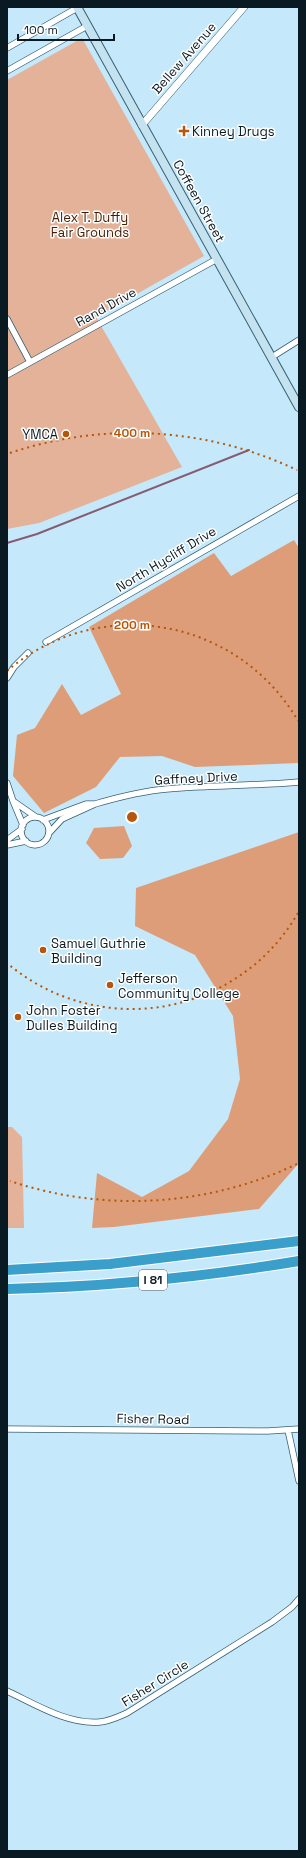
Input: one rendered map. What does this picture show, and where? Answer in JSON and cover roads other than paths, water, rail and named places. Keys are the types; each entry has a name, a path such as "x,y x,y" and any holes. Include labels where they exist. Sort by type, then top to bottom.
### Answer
{"highway":[{"name":"I 81","path":"7,1270 110,1264 299,1241"},
{"name":"I 81","path":"7,1289 132,1282 299,1261"}],"main road":[{"name":"Coffeen Street","path":"77,7 299,407"}],"street":[{"path":"7,48 77,7"},
{"name":"Bellew Avenue","path":"142,125 244,7"},
{"path":"7,71 87,26"},
{"name":"Rand Drive","path":"7,376 217,259"},
{"path":"7,319 30,362"},
{"path":"272,357 299,340"},
{"name":"North Hycliff Drive","path":"46,642 299,496"},
{"path":"7,678 14,667 28,653"},
{"name":"Gaffney Drive","path":"49,833 62,819 95,804 122,796 166,789 263,786 299,782"},
{"path":"7,783 13,801 22,827 23,837 26,841 32,844 40,844 46,839 49,833 48,826 43,820 36,817 13,801"},
{"name":"Gaffney Drive","path":"43,820 86,804 95,804"},
{"path":"7,840 22,827 28,819 36,817"},
{"path":"7,845 26,841"},
{"name":"Fisher Road","path":"7,1429 299,1429"},
{"path":"288,1430 299,1480"},
{"name":"Fisher Circle","path":"7,1691 75,1720 101,1722 113,1720 127,1713 272,1622 292,1607 299,1599"}],"waterway":[{"path":"7,543 37,534 249,450"}],"place":[{"name":"Kinney Drugs","path":"184,131"},
{"name":"YMCA","path":"66,434"},
{"name":"Samuel Guthrie Building","path":"43,950"},
{"name":"Jefferson Community College","path":"110,985"},
{"name":"John Foster Dulles Building","path":"18,1017"}],"park label":[{"name":"Alex T. Duffy Fair Grounds","path":"90,224"}]}
